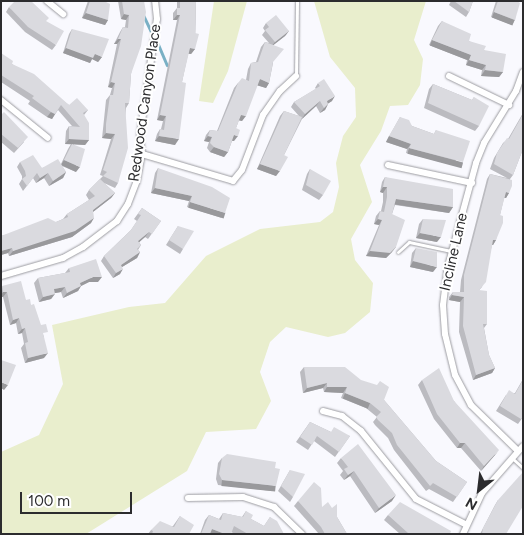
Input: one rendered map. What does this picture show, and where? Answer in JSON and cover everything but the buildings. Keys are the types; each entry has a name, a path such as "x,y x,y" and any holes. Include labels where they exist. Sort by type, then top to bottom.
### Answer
{"street":[{"path":"47,1 63,14"},
{"name":"Redwood Canyon Place","path":"1,276 63,258 102,234 117,221 128,204 137,181 142,154 140,135 155,35 155,1"},
{"name":"Incline Lane","path":"520,448 471,405 455,375 445,334 443,305 452,251 484,143 509,104 523,72"},
{"path":"142,154 233,181 242,170 263,115 280,91 296,76"},
{"path":"448,76 509,104"},
{"path":"1,100 48,138"},
{"path":"388,165 472,183"},
{"path":"323,411 342,416 361,431 416,499 465,524"},
{"path":"463,534 465,524 482,493 520,448"},
{"path":"188,498 243,497 274,507 302,534"}],"lane":[{"path":"296,76 297,1"},
{"path":"398,252 409,242 452,251"},
{"path":"512,458 523,468"}],"green space":[{"path":"214,1 247,1 228,71 213,103 199,101"},
{"path":"314,1 426,1 414,40 423,59 420,85 408,105 390,106 381,131 360,165 372,202 351,239 355,260 373,283 370,312 345,333 328,337 286,327 270,342 260,372 271,401 256,429 206,432 187,471 86,534 1,534 1,452 39,435 63,384 52,325 129,307 165,303 206,256 260,229 320,222 333,212 339,187 336,163 343,136 356,117 355,88 330,57"}],"waterway":[{"path":"144,16 151,31"},
{"path":"157,41 167,65"}]}
